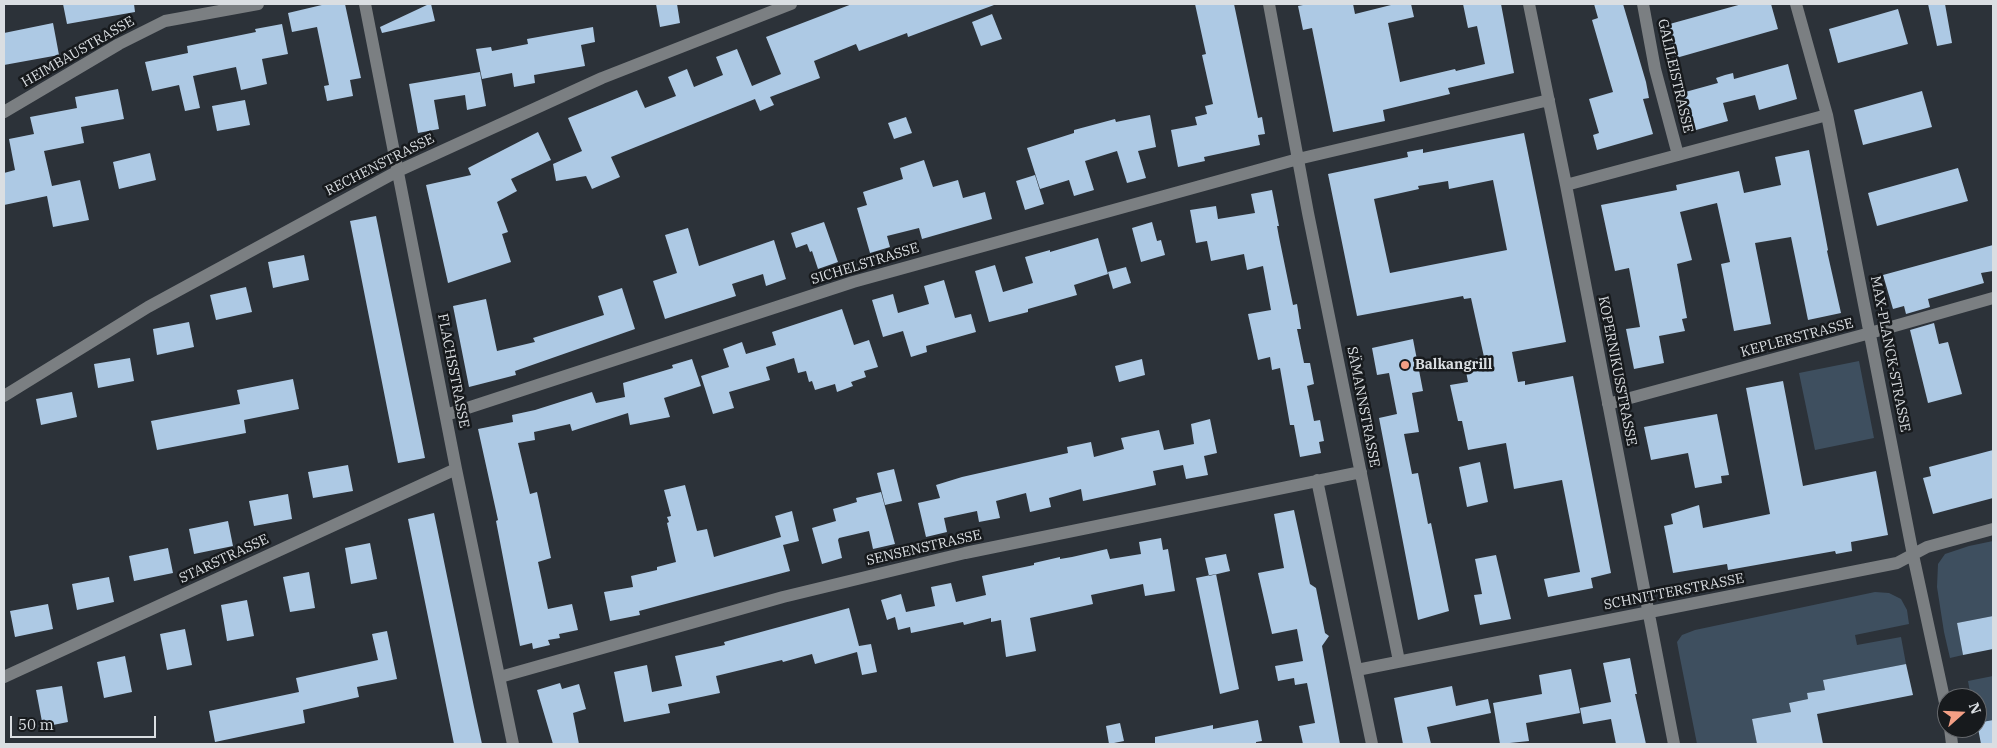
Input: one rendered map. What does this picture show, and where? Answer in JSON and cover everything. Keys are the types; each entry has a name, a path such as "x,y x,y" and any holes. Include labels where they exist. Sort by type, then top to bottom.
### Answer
{"street":[{"name":"HEIMBAUSTRASSE","path":"4,112 127,39 165,21 258,4"},
{"name":"FLACHSSTRASSE","path":"365,4 456,470 513,744"},
{"name":"RECHENSTRASSE","path":"4,396 148,307 398,171 602,78 791,4"},
{"name":"SÄMANNSTRASSE","path":"1268,4 1399,661"},
{"name":"KOPERNIKUSSTRASSE","path":"1529,4 1566,185 1674,744"},
{"name":"GALILEISTRASSE","path":"1643,4 1655,69 1678,155"},
{"name":"MAX-PLANCK-STRASSE","path":"1796,4 1828,115 1913,555 1942,688"},
{"path":"1298,159 1548,100"},
{"name":"GALILEISTRASSE","path":"1566,185 1828,115"},
{"name":"SICHELSTRASSE","path":"446,415 853,282 1298,159"},
{"name":"KEPLERSTRASSE","path":"1608,404 1870,334 1993,298"},
{"name":"STARSTRASSE","path":"4,678 456,470"},
{"name":"SENSENSTRASSE","path":"500,677 783,597 946,558 1361,472"},
{"path":"1317,480 1372,744"},
{"name":"SCHNITTERSTRASSE","path":"1357,670 1897,563 1927,547 1993,529"}],"shaded area":[{"path":"1859,361 1874,438 1815,450 1799,373"},
{"path":"1993,541 1993,616 1957,623 1963,655 1950,658 1937,587 1938,564 1945,554"},
{"path":"1875,592 1889,593 1901,599 1907,610 1909,624 1855,635 1857,645 1901,637 1906,664 1823,680 1825,690 1807,693 1808,699 1789,703 1791,712 1752,719 1757,744 1697,744 1677,642 1682,635 1695,630"},
{"path":"1993,676 1993,720 1987,721 1987,688 1969,688 1968,681"}],"building":[{"path":"63,4 134,4 135,12 67,24"},
{"path":"326,4 345,4 361,78 350,80 353,96 327,101 324,86 329,85 317,27 292,32 288,13"},
{"path":"431,4 435,21 382,33 380,27"},
{"path":"656,4 677,4 680,23 660,27"},
{"path":"852,4 994,5 908,37 907,33 859,51 856,44 814,61 820,78 770,97 774,105 760,111 755,99 611,157 620,177 592,189 586,176 556,181 553,164 582,151 568,118 637,90 645,108 676,96 668,77 687,69 694,87 723,75 716,57 737,49 752,86 781,74 766,37"},
{"path":"1195,4 1234,4 1258,118 1262,117 1265,134 1258,135 1260,145 1204,157 1205,161 1178,167 1171,130 1197,125 1195,117 1207,114 1205,106 1213,104 1202,55 1206,54"},
{"path":"1308,4 1353,4 1355,14 1395,4 1411,4 1414,17 1388,23 1400,82 1485,64 1477,26 1468,28 1463,4 1501,4 1514,73 1448,88 1450,94 1383,110 1385,121 1333,132 1312,28 1303,30 1298,6"},
{"path":"1594,4 1623,4 1646,82 1649,98 1643,99 1653,134 1597,150 1593,135 1599,133 1589,99 1613,92 1592,20 1598,18"},
{"path":"1742,4 1771,4 1778,29 1676,58 1666,25"},
{"path":"1928,4 1945,4 1952,43 1937,46"},
{"path":"1898,9 1908,44 1838,63 1829,29"},
{"path":"992,14 1002,39 981,46 972,22"},
{"path":"53,23 59,55 4,65 4,33"},
{"path":"282,24 288,54 262,59 267,84 241,90 236,67 193,76 200,108 185,111 179,85 152,91 145,62 188,53 187,46 256,32 255,29"},
{"path":"593,27 595,42 581,45 585,66 534,75 535,83 514,87 512,73 482,79 476,49 491,47 492,51 528,44 527,39"},
{"path":"1788,64 1797,99 1759,110 1755,95 1723,103 1728,121 1689,132 1678,94 1718,83 1716,78 1725,75 1733,73 1734,79"},
{"path":"480,72 486,106 467,110 465,95 434,100 439,129 418,133 409,84"},
{"path":"118,89 124,119 81,127 84,143 44,151 52,186 80,180 89,220 53,227 47,196 4,205 4,173 15,170 9,139 34,134 30,117 77,108 75,97"},
{"path":"1922,91 1932,127 1863,145 1854,110"},
{"path":"245,100 250,125 217,131 212,106"},
{"path":"1150,115 1156,147 1138,151 1146,178 1127,183 1117,151 1085,161 1094,190 1074,196 1069,180 1040,189 1027,148 1074,133 1074,130 1115,119 1116,122"},
{"path":"906,117 912,133 894,139 888,123"},
{"path":"538,132 551,160 511,179 517,191 497,202 508,232 502,234 511,262 448,283 426,185 471,175 468,168"},
{"path":"1524,133 1566,342 1512,352 1518,382 1525,381 1525,385 1573,376 1611,573 1591,578 1593,588 1548,597 1544,579 1580,572 1562,480 1514,489 1506,443 1468,450 1462,421 1458,421 1450,385 1468,382 1464,361 1484,357 1471,298 1464,299 1463,296 1357,316 1328,174 1408,157 1407,152 1423,149 1423,153","holes":["1493,180 1507,250 1390,273 1374,199 1419,189 1418,186 1448,181 1449,189"]},
{"path":"1809,150 1827,251 1841,313 1808,320 1791,237 1755,243 1771,324 1734,331 1721,264 1730,262 1717,203 1680,212 1692,260 1677,264 1687,318 1682,319 1685,331 1659,336 1664,363 1634,369 1626,329 1640,327 1629,268 1615,271 1601,205 1677,190 1676,185 1739,171 1744,193 1781,185 1775,157"},
{"path":"150,153 156,180 119,189 113,162"},
{"path":"924,160 933,187 958,180 963,198 985,192 992,219 922,239 919,228 887,236 890,247 870,253 857,208 867,205 863,192 903,179 900,168"},
{"path":"1958,168 1968,201 1877,226 1868,193"},
{"path":"1035,175 1044,204 1025,210 1016,181"},
{"path":"1272,190 1279,226 1277,226 1279,237 1293,305 1297,304 1301,329 1297,329 1304,363 1310,363 1314,384 1307,386 1314,421 1320,420 1324,441 1319,442 1321,453 1300,457 1294,425 1290,425 1280,368 1272,370 1270,357 1258,360 1248,314 1271,310 1263,266 1247,270 1244,254 1211,261 1207,241 1196,243 1190,210 1216,206 1218,219 1255,213 1251,194"},
{"path":"376,216 425,458 398,463 350,221"},
{"path":"824,222 838,262 818,269 812,251 810,252 807,244 796,248 791,233"},
{"path":"1152,222 1157,241 1161,240 1165,255 1141,262 1132,228"},
{"path":"688,228 699,266 774,240 786,279 766,286 763,274 732,284 736,296 665,319 653,281 677,273 665,235"},
{"path":"1098,238 1108,274 1074,285 1077,295 1028,309 1028,312 989,322 975,271 995,265 1003,292 1033,283 1025,257"},
{"path":"1993,245 1993,271 1981,273 1984,283 1928,299 1930,307 1906,314 1904,306 1893,309 1883,275"},
{"path":"304,255 309,280 273,288 268,262"},
{"path":"1126,267 1131,283 1113,289 1108,272"},
{"path":"944,280 955,318 971,314 976,332 926,346 927,352 911,357 903,331 883,337 872,300 893,294 898,313 929,304 924,286"},
{"path":"246,287 252,312 216,320 210,295"},
{"path":"622,288 635,329 515,371 516,375 469,387 453,306 486,299 497,351 535,342 533,338 604,315 598,296"},
{"path":"842,309 854,345 869,340 878,367 864,371 866,377 851,382 853,386 837,392 835,384 815,390 812,381 809,382 806,371 798,373 794,358 766,367 770,380 729,392 734,408 713,414 701,376 729,367 723,349 742,342 746,354 776,345 772,332"},
{"path":"189,322 194,347 157,355 153,329"},
{"path":"1934,323 1939,344 1948,342 1962,394 1928,403 1910,330"},
{"path":"1413,339 1423,391 1412,393 1419,432 1404,434 1412,474 1418,473 1428,524 1431,523 1449,611 1418,620 1379,418 1397,414 1389,373 1377,375 1372,348"},
{"path":"130,358 134,381 98,388 94,364"},
{"path":"692,359 701,386 664,398 670,417 630,425 628,413 572,431 570,424 534,432 535,440 518,443 530,494 537,492 551,558 538,562 548,609 572,604 578,630 559,634 560,638 548,640 550,645 533,649 532,643 520,646 496,521 498,520 478,429 513,422 512,415 535,410 592,392 596,403 625,397 623,383 673,368 672,365"},
{"path":"1142,359 1145,375 1119,382 1115,366"},
{"path":"293,379 299,409 244,420 246,433 157,450 151,421 240,404 237,390"},
{"path":"1783,381 1803,486 1876,471 1888,535 1851,542 1852,551 1836,554 1835,551 1728,570 1727,564 1673,573 1664,526 1673,524 1671,514 1699,505 1703,528 1770,514 1746,388"},
{"path":"72,392 77,417 41,425 36,399"},
{"path":"1717,414 1729,475 1721,476 1722,483 1695,488 1688,453 1651,460 1644,427"},
{"path":"1210,419 1217,453 1204,456 1208,475 1186,479 1183,465 1153,471 1156,485 1083,501 1081,489 1049,498 1051,507 1030,512 1026,493 996,501 1000,518 979,522 977,511 944,518 947,532 926,537 918,503 940,498 936,485 962,477 1068,453 1067,447 1091,442 1094,457 1124,449 1121,438 1159,430 1164,450 1194,444 1191,424"},
{"path":"1993,450 1993,498 1933,514 1923,478 1931,476 1929,467"},
{"path":"1480,462 1488,502 1467,507 1459,467"},
{"path":"348,465 353,491 313,498 308,472"},
{"path":"894,469 902,501 885,505 877,473"},
{"path":"685,485 697,531 707,529 714,557 781,537 775,516 792,511 799,541 783,545 790,571 639,611 640,615 610,621 604,592 633,587 631,576 657,570 657,567 676,562 667,523 669,522 667,517 671,516 664,490"},
{"path":"881,492 895,544 873,549 869,531 839,538 842,558 822,564 812,528 836,521 833,509 857,502 856,498"},
{"path":"288,494 292,519 254,526 249,501"},
{"path":"1294,510 1310,584 1316,588 1325,633 1329,636 1322,646 1340,744 1303,744 1299,726 1315,723 1307,683 1295,685 1294,678 1278,681 1275,666 1303,661 1297,629 1272,634 1258,573 1284,568 1274,514"},
{"path":"434,513 482,744 454,744 408,519"},
{"path":"228,521 233,546 194,554 189,529"},
{"path":"1161,538 1163,550 1168,549 1175,591 1145,596 1143,584 1091,595 1093,604 1030,618 1036,651 1006,657 1001,620 991,622 991,618 964,625 963,622 911,633 910,627 898,630 895,617 887,620 881,600 901,594 906,612 935,606 931,587 951,583 956,602 986,595 982,576 1034,565 1034,563 1060,557 1060,559 1072,557 1107,549 1110,559 1141,554 1139,542"},
{"path":"370,543 377,579 351,584 345,548"},
{"path":"168,548 173,573 134,581 129,556"},
{"path":"1226,554 1230,571 1209,576 1205,558"},
{"path":"1496,555 1511,619 1480,625 1474,595 1482,594 1475,559"},
{"path":"309,572 315,608 290,612 283,577"},
{"path":"1216,574 1239,689 1220,694 1196,578"},
{"path":"109,577 114,602 77,610 72,584"},
{"path":"247,600 254,636 227,641 221,605"},
{"path":"48,604 53,629 15,637 10,611"},
{"path":"849,608 859,646 871,644 877,672 862,675 857,652 815,664 812,654 716,676 720,693 668,704 670,713 624,722 614,672 647,665 652,692 682,686 675,656 725,645 724,642"},
{"path":"1993,616 1993,649 1963,655 1957,623"},
{"path":"185,629 192,665 167,670 160,634"},
{"path":"387,631 397,679 357,687 359,697 303,710 305,723 215,742 209,711 299,692 296,678 378,660 372,634"},
{"path":"125,656 132,692 104,698 97,662"},
{"path":"1630,658 1637,694 1635,694 1646,744 1616,744 1611,719 1583,724 1580,708 1611,702 1603,663"},
{"path":"1906,664 1913,695 1817,714 1823,744 1757,744 1752,719 1791,712 1789,703 1808,699 1807,693 1825,690 1823,680"},
{"path":"1571,669 1580,713 1526,723 1529,741 1500,744 1493,703 1542,694 1539,675"},
{"path":"560,683 562,689 579,684 586,709 573,713 579,744 553,744 537,690"},
{"path":"62,686 68,722 43,727 36,690"},
{"path":"1452,686 1456,706 1488,699 1491,713 1427,727 1431,744 1403,744 1394,698"},
{"path":"1258,720 1262,741 1256,742 1256,744 1155,744 1155,737 1213,725 1213,729"},
{"path":"1993,720 1993,744 1981,744 1980,738 1987,738 1987,721"},
{"path":"1120,723 1124,741 1109,744 1106,726"}],"place":[{"name":"Balkangrill","path":"1405,365"}]}
